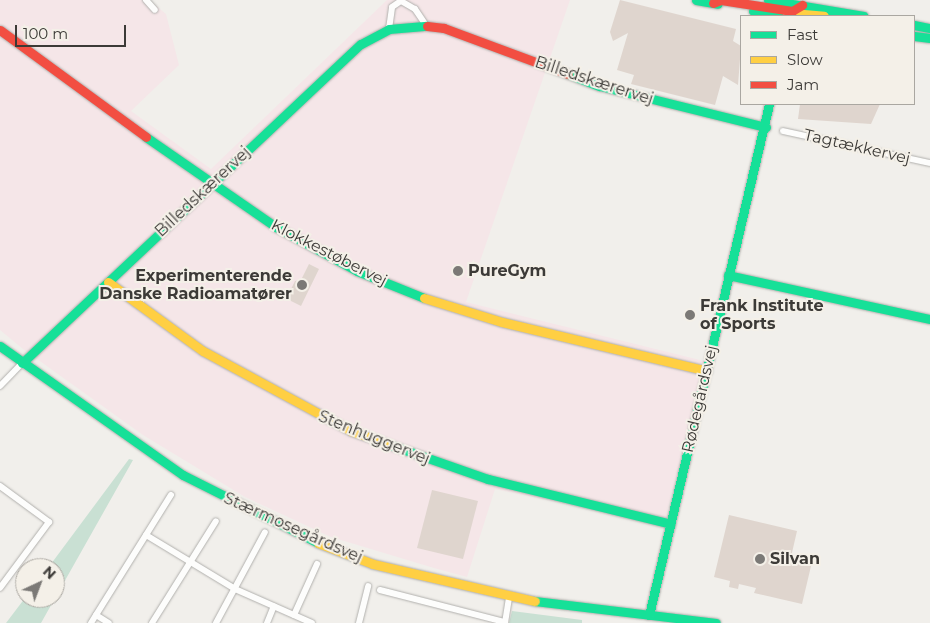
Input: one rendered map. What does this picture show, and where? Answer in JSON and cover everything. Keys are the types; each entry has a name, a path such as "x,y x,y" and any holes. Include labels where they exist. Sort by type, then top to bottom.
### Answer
{"street":[{"path":"146,0 155,10"},
{"path":"696,0 852,15"},
{"path":"768,0 793,10 819,15"},
{"name":"Billedskærervej","path":"389,29 392,7 401,1 415,9 425,24"},
{"name":"Billedskærervej","path":"22,363 361,44 389,29 425,24 600,86 766,122"},
{"path":"915,25 930,28"},
{"name":"Klokkestøbervej","path":"0,30 211,185 310,247 416,296 502,322 707,371"},
{"path":"915,36 930,38"},
{"name":"Rødegårdsvej","path":"648,619 728,275 766,122 768,105"},
{"name":"Rødegårdsvej","path":"766,122 774,105"},
{"name":"Tagtækkervej","path":"783,131 930,163"},
{"path":"728,275 930,319"},
{"name":"Stenhuggervej","path":"108,282 230,368 351,431 494,481 671,524"},
{"name":"Stærmosegårdsvej","path":"0,346 183,475 270,522 373,564 509,598 648,619 716,623"},
{"path":"0,386 22,363"},
{"path":"0,486 49,522 0,588"},
{"path":"91,623 171,495"},
{"path":"152,623 216,521"},
{"path":"216,623 265,532"},
{"path":"146,535 234,589 312,623"},
{"path":"294,615 317,564"},
{"path":"359,623 368,586"},
{"path":"380,590 505,622 509,598"},
{"path":"267,623 274,606"},
{"path":"96,615 110,623"}],"shaded area":[{"path":"0,0 149,0 166,14 179,65 131,111 211,169 387,0 570,0 466,302 704,361 664,525 495,489 467,577 434,568 331,537 245,497 143,435 23,349 0,330"}],"green space":[{"path":"129,459 133,460 65,580 65,558 55,558"},
{"path":"17,608 49,608 41,623 6,623"},
{"path":"512,611 582,620 582,623 509,623"}],"building":[{"path":"620,0 736,29 733,41 740,45 738,85 723,76 715,105 631,84 634,75 617,70 628,33 613,41 610,32"},
{"path":"800,105 880,105 871,124 798,119"},
{"name":"Experimenterende Danske Radioamatører","path":"309,264 319,269 301,306 281,296 285,288 290,291 295,281 301,280"},
{"path":"432,490 478,501 463,559 417,548"},
{"name":"Silvan","path":"729,515 797,531 791,557 812,562 802,604 754,593 756,588 739,584 738,589 729,587 730,581 714,577"}],"traffic: fast":[{"path":"696,0 718,4"},
{"path":"768,0 858,15"},
{"path":"753,11 774,15"},
{"path":"915,25 930,28"},
{"path":"22,363 361,44 389,29 427,26"},
{"path":"915,36 930,38"},
{"path":"568,74 600,86 766,127"},
{"path":"649,615 769,105"},
{"path":"146,137 276,227 357,271 424,298"},
{"path":"728,275 930,319"},
{"path":"0,346 183,475 318,543"},
{"path":"385,443 488,479 671,524"},
{"path":"535,601 716,623"}],"traffic: slow":[{"path":"792,13 813,15"},
{"path":"108,282 203,351 351,431 385,443"},
{"path":"424,298 502,322 707,371"},
{"path":"318,543 373,564 535,601"}],"traffic: jam":[{"path":"713,3 721,0 792,11 802,5"},
{"path":"427,26 444,28 568,74"},
{"path":"0,30 146,137"}],"place":[{"name":"PureGym","path":"458,271"},
{"name":"Experimenterende Danske Radioamatører","path":"302,285"},
{"name":"Frank Institute of Sports","path":"690,315"},
{"name":"Silvan","path":"760,559"}]}
